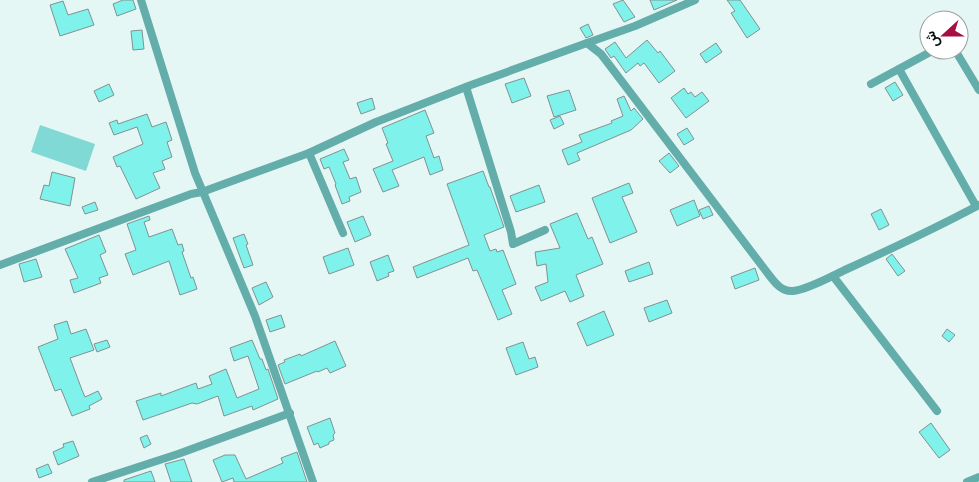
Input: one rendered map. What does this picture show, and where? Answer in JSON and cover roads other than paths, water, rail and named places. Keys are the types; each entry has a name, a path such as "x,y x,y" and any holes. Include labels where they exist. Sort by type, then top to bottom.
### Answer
{"street":[{"path":"141,0 201,188 255,316 313,482"},
{"path":"0,265 191,194 201,188 212,188 310,153 376,122 634,26 695,0"},
{"path":"587,43 601,54 778,286 785,290 793,291 833,276 907,242 978,206 899,69"},
{"path":"872,84 919,58"},
{"path":"961,60 979,90"},
{"path":"466,87 512,232 513,244 545,230"},
{"path":"310,153 343,233"},
{"path":"833,276 937,411"},
{"path":"92,482 178,454 290,413"},
{"path":"967,482 979,477"}]}
